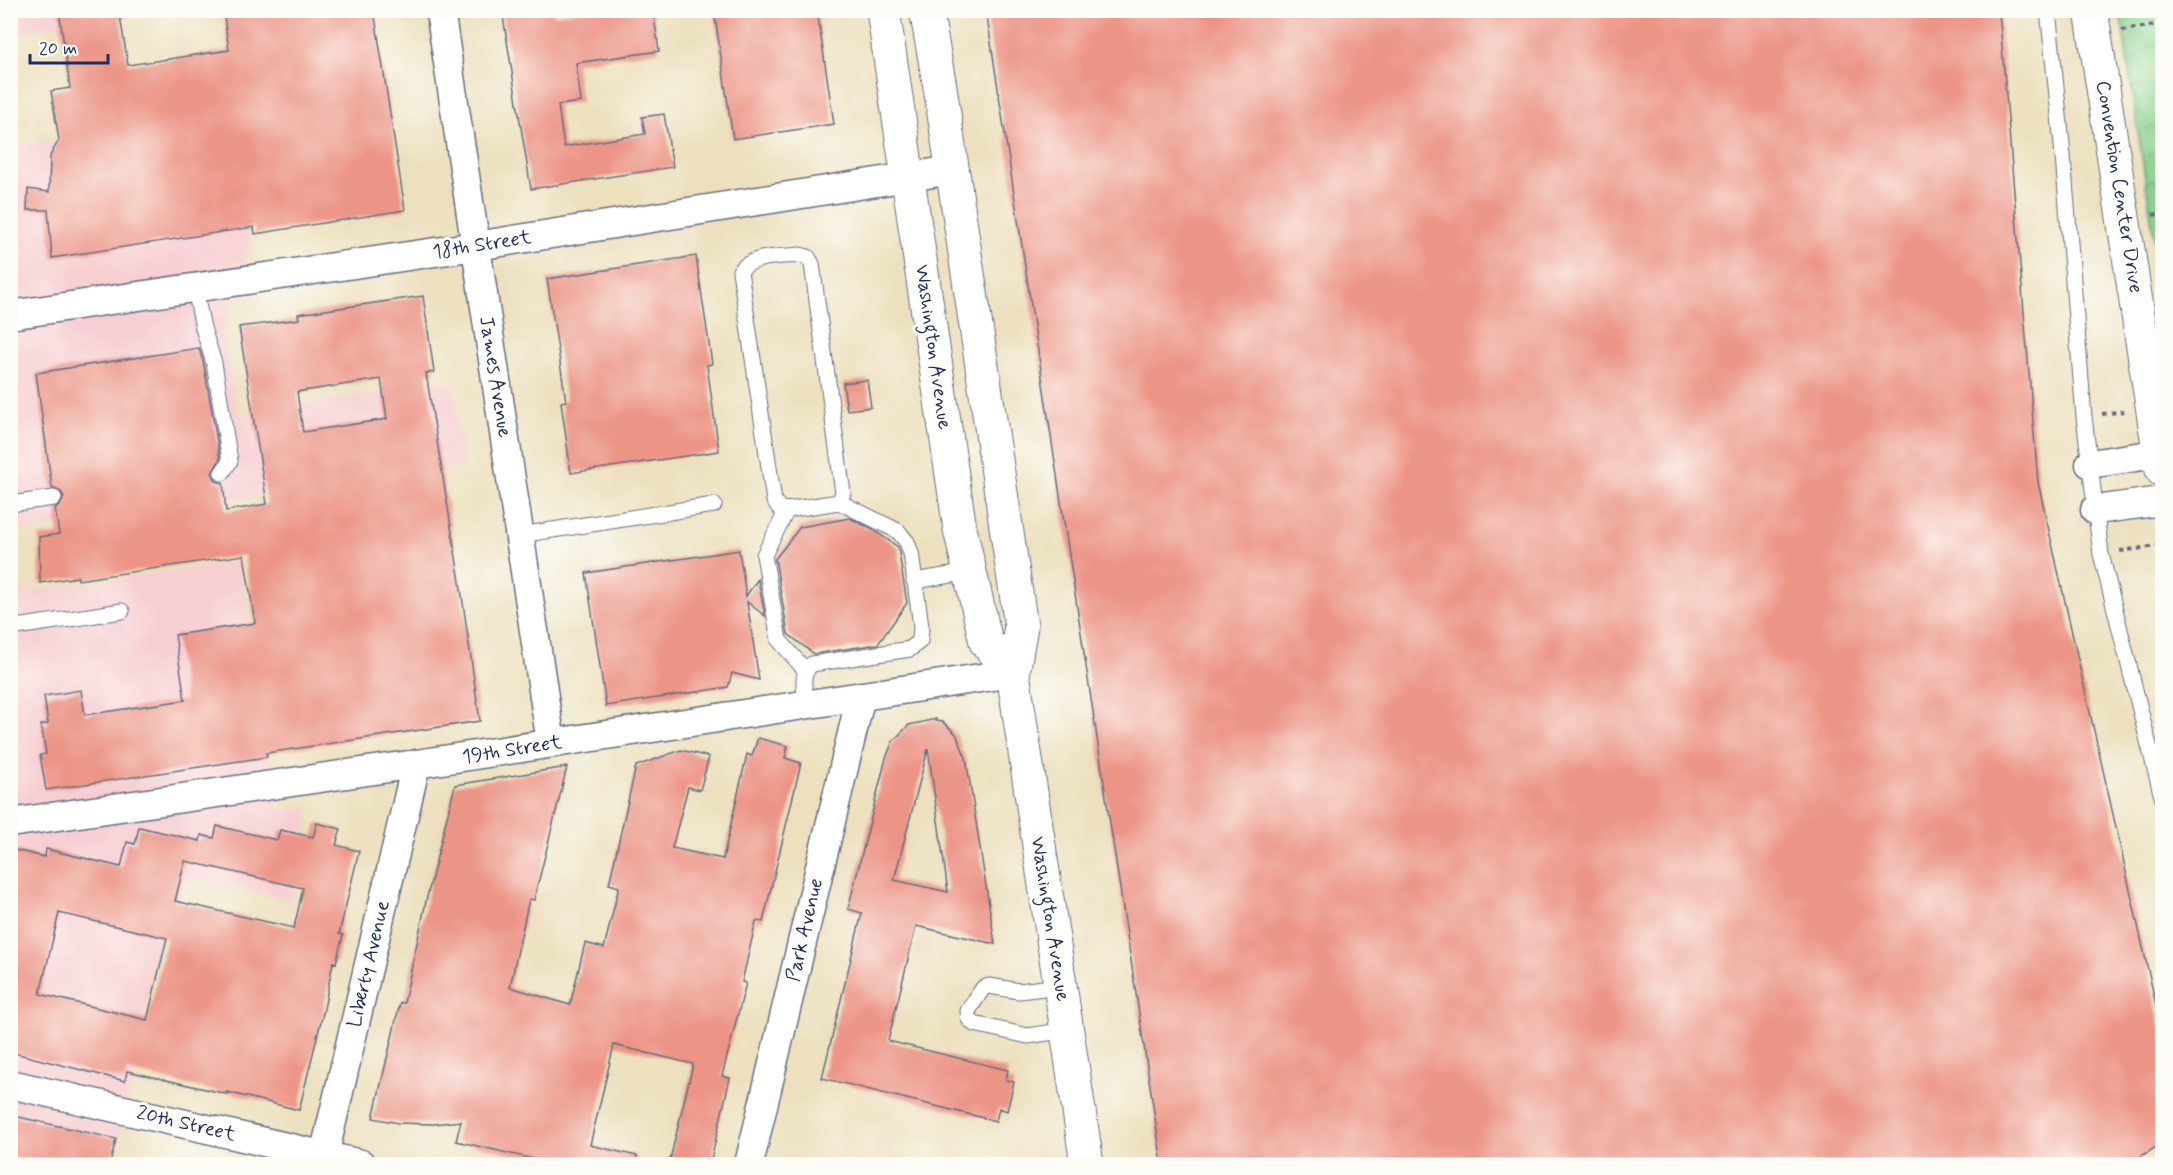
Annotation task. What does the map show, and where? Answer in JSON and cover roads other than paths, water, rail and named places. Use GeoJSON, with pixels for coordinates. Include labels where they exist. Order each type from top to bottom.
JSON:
{"type":"FeatureCollection","features":[{"type":"Feature","properties":{"kind":"main road","name":"Washington Avenue"},"geometry":{"type":"LineString","coordinates":[[883,10],[960,529],[986,642],[1013,673]]}},
{"type":"Feature","properties":{"kind":"main road","name":"Washington Avenue"},"geometry":{"type":"LineString","coordinates":[[926,10],[1021,626],[1013,673],[1087,1164]]}},
{"type":"Feature","properties":{"kind":"main road","name":"Convention Center Drive"},"geometry":{"type":"LineString","coordinates":[[2091,10],[2162,459]]}},
{"type":"Feature","properties":{"kind":"street","name":"James Avenue"},"geometry":{"type":"LineString","coordinates":[[440,10],[551,743]]}},
{"type":"Feature","properties":{"kind":"street","name":"18th Street"},"geometry":{"type":"LineString","coordinates":[[10,315],[476,246],[952,170]]}},
{"type":"Feature","properties":{"kind":"street"},"geometry":{"type":"LineString","coordinates":[[2090,464],[2162,459]]}},
{"type":"Feature","properties":{"kind":"street"},"geometry":{"type":"LineString","coordinates":[[2095,510],[2163,501]]}},
{"type":"Feature","properties":{"kind":"street","name":"19th Street"},"geometry":{"type":"LineString","coordinates":[[10,823],[1013,673]]}},
{"type":"Feature","properties":{"kind":"street","name":"Park Avenue"},"geometry":{"type":"LineString","coordinates":[[749,1164],[861,696]]}},
{"type":"Feature","properties":{"kind":"street","name":"Liberty Avenue"},"geometry":{"type":"LineString","coordinates":[[322,1160],[416,764]]}},
{"type":"Feature","properties":{"kind":"street","name":"20th Street"},"geometry":{"type":"LineString","coordinates":[[10,1084],[322,1160],[361,1164]]}},
{"type":"Feature","properties":{"kind":"lane"},"geometry":{"type":"LineString","coordinates":[[2048,10],[2095,510],[2102,554],[2163,797]]}},
{"type":"Feature","properties":{"kind":"lane"},"geometry":{"type":"LineString","coordinates":[[807,705],[803,679],[805,670],[812,664],[910,649],[920,641],[921,626],[909,547],[898,531],[839,502],[786,510],[780,509],[774,501],[740,271],[745,264],[800,255],[808,257],[812,264],[843,493],[839,502]]}},
{"type":"Feature","properties":{"kind":"lane"},"geometry":{"type":"LineString","coordinates":[[195,289],[203,328],[214,363],[230,461],[222,473]]}},
{"type":"Feature","properties":{"kind":"lane"},"geometry":{"type":"LineString","coordinates":[[10,504],[54,498]]}},
{"type":"Feature","properties":{"kind":"lane"},"geometry":{"type":"LineString","coordinates":[[520,534],[714,505]]}},
{"type":"Feature","properties":{"kind":"lane"},"geometry":{"type":"LineString","coordinates":[[786,510],[764,555],[779,640],[805,670]]}},
{"type":"Feature","properties":{"kind":"lane"},"geometry":{"type":"LineString","coordinates":[[914,581],[970,572]]}},
{"type":"Feature","properties":{"kind":"lane"},"geometry":{"type":"LineString","coordinates":[[10,628],[122,612]]}},
{"type":"Feature","properties":{"kind":"lane"},"geometry":{"type":"LineString","coordinates":[[1060,986],[1019,991],[988,986],[982,988],[968,1011],[969,1019],[974,1024],[1026,1035],[1067,1030]]}}]}
